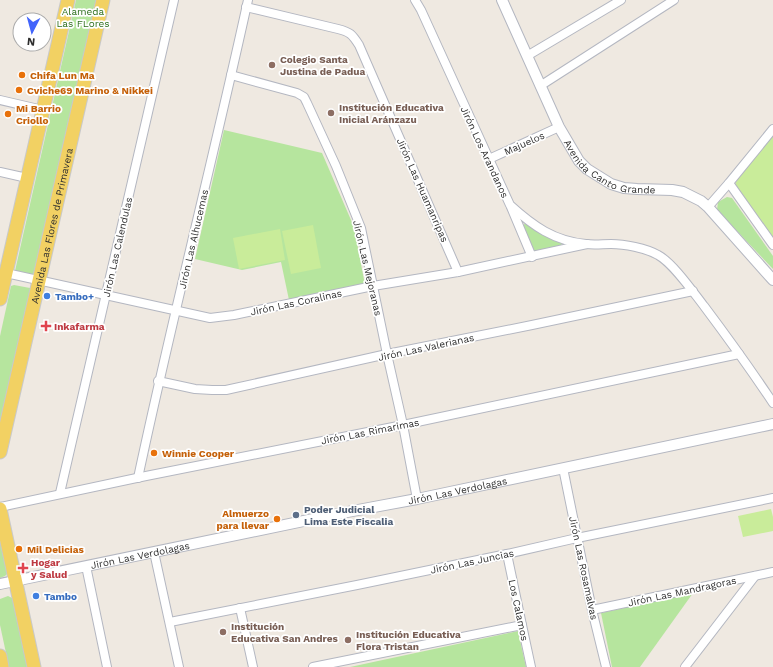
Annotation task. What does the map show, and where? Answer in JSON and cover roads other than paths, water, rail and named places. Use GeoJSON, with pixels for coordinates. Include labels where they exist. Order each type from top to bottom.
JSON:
{"type":"FeatureCollection","features":[{"type":"Feature","properties":{"kind":"main road"},"geometry":{"type":"LineString","coordinates":[[0,299],[68,0]]}},
{"type":"Feature","properties":{"kind":"main road","name":"Avenida Las Flores de Primavera"},"geometry":{"type":"LineString","coordinates":[[0,452],[103,0]]}},
{"type":"Feature","properties":{"kind":"main road"},"geometry":{"type":"LineString","coordinates":[[0,508],[34,667]]}},
{"type":"Feature","properties":{"kind":"main road"},"geometry":{"type":"LineString","coordinates":[[0,656],[2,667]]}},
{"type":"Feature","properties":{"kind":"street","name":"Jirón Las Calendulas"},"geometry":{"type":"LineString","coordinates":[[60,493],[174,0]]}},
{"type":"Feature","properties":{"kind":"street","name":"Jirón Los Arandanos"},"geometry":{"type":"LineString","coordinates":[[415,0],[421,10],[510,205],[523,217],[548,234],[560,239],[587,244],[632,246],[658,255],[670,264],[693,291],[773,403]]}},
{"type":"Feature","properties":{"kind":"street","name":"Avenida Canto Grande"},"geometry":{"type":"LineString","coordinates":[[502,0],[559,128],[579,161],[587,169],[611,184],[624,188],[684,192],[701,201],[773,280]]}},
{"type":"Feature","properties":{"kind":"street"},"geometry":{"type":"LineString","coordinates":[[527,56],[621,0]]}},
{"type":"Feature","properties":{"kind":"street"},"geometry":{"type":"LineString","coordinates":[[540,86],[674,0]]}},
{"type":"Feature","properties":{"kind":"street","name":"Jirón Las Alhucemas"},"geometry":{"type":"LineString","coordinates":[[138,478],[158,381],[176,311],[247,4]]}},
{"type":"Feature","properties":{"kind":"street","name":"Jirón Las Huamanripas"},"geometry":{"type":"LineString","coordinates":[[247,4],[343,30],[353,36],[359,44],[458,272]]}},
{"type":"Feature","properties":{"kind":"street","name":"Jirón Las Mejoranas"},"geometry":{"type":"LineString","coordinates":[[231,75],[297,93],[304,97],[336,166],[361,228],[403,425],[417,499]]}},
{"type":"Feature","properties":{"kind":"street"},"geometry":{"type":"LineString","coordinates":[[0,100],[43,110]]}},
{"type":"Feature","properties":{"kind":"street","name":"Majuelos"},"geometry":{"type":"LineString","coordinates":[[489,159],[559,128]]}},
{"type":"Feature","properties":{"kind":"street"},"geometry":{"type":"LineString","coordinates":[[708,207],[773,129]]}},
{"type":"Feature","properties":{"kind":"street"},"geometry":{"type":"LineString","coordinates":[[0,172],[27,178]]}},
{"type":"Feature","properties":{"kind":"street"},"geometry":{"type":"LineString","coordinates":[[729,183],[773,245]]}},
{"type":"Feature","properties":{"kind":"street"},"geometry":{"type":"LineString","coordinates":[[510,205],[532,257]]}},
{"type":"Feature","properties":{"kind":"street","name":"Jirón Las Coralinas"},"geometry":{"type":"LineString","coordinates":[[6,273],[210,318],[234,315],[373,286],[458,272],[587,244]]}},
{"type":"Feature","properties":{"kind":"street","name":"Jirón Las Valerianas"},"geometry":{"type":"LineString","coordinates":[[158,381],[195,389],[226,390],[387,354],[693,291]]}},
{"type":"Feature","properties":{"kind":"street","name":"Jirón Las Rimarimas"},"geometry":{"type":"LineString","coordinates":[[0,508],[60,493],[403,425],[739,354]]}},
{"type":"Feature","properties":{"kind":"street","name":"Jirón Las Verdolagas"},"geometry":{"type":"LineString","coordinates":[[0,584],[342,513],[417,499],[773,424]]}},
{"type":"Feature","properties":{"kind":"street","name":"Jirón Las Rosamalvas"},"geometry":{"type":"LineString","coordinates":[[563,468],[592,610],[606,667]]}},
{"type":"Feature","properties":{"kind":"street","name":"Jirón Las Juncias"},"geometry":{"type":"LineString","coordinates":[[170,622],[357,585],[773,498]]}},
{"type":"Feature","properties":{"kind":"street"},"geometry":{"type":"LineString","coordinates":[[154,552],[179,667]]}},
{"type":"Feature","properties":{"kind":"street","name":"Los Calamos"},"geometry":{"type":"LineString","coordinates":[[507,554],[531,667]]}},
{"type":"Feature","properties":{"kind":"street"},"geometry":{"type":"LineString","coordinates":[[86,566],[107,667]]}},
{"type":"Feature","properties":{"kind":"street","name":"Jirón Las Mandragoras"},"geometry":{"type":"LineString","coordinates":[[592,610],[773,572]]}},
{"type":"Feature","properties":{"kind":"street"},"geometry":{"type":"LineString","coordinates":[[685,667],[755,576]]}},
{"type":"Feature","properties":{"kind":"street"},"geometry":{"type":"LineString","coordinates":[[240,608],[253,667]]}},
{"type":"Feature","properties":{"kind":"street"},"geometry":{"type":"LineString","coordinates":[[313,667],[522,625]]}},
{"type":"Feature","properties":{"kind":"place","name":"Colegio Santa Justina de Padua"},"geometry":{"type":"Point","coordinates":[272,65]}},
{"type":"Feature","properties":{"kind":"place","name":"Chifa Lun Ma"},"geometry":{"type":"Point","coordinates":[22,75]}},
{"type":"Feature","properties":{"kind":"place","name":"Cviche69 Marino & Nikkei"},"geometry":{"type":"Point","coordinates":[19,90]}},
{"type":"Feature","properties":{"kind":"place","name":"Institución Educativa Inicial Aránzazu"},"geometry":{"type":"Point","coordinates":[331,113]}},
{"type":"Feature","properties":{"kind":"place","name":"Mi Barrio Criollo"},"geometry":{"type":"Point","coordinates":[8,114]}},
{"type":"Feature","properties":{"kind":"place","name":"Tambo+"},"geometry":{"type":"Point","coordinates":[47,296]}},
{"type":"Feature","properties":{"kind":"place","name":"Inkafarma"},"geometry":{"type":"Point","coordinates":[46,326]}},
{"type":"Feature","properties":{"kind":"place","name":"Winnie Cooper"},"geometry":{"type":"Point","coordinates":[154,453]}},
{"type":"Feature","properties":{"kind":"place","name":"Poder Judicial Lima Este Fiscalia"},"geometry":{"type":"Point","coordinates":[296,515]}},
{"type":"Feature","properties":{"kind":"place","name":"Almuerzo para llevar"},"geometry":{"type":"Point","coordinates":[277,519]}},
{"type":"Feature","properties":{"kind":"place","name":"Mil Delicias"},"geometry":{"type":"Point","coordinates":[19,549]}},
{"type":"Feature","properties":{"kind":"place","name":"Hogar y Salud"},"geometry":{"type":"Point","coordinates":[23,568]}},
{"type":"Feature","properties":{"kind":"place","name":"Tambo"},"geometry":{"type":"Point","coordinates":[36,596]}},
{"type":"Feature","properties":{"kind":"place","name":"Institución Educativa San Andres"},"geometry":{"type":"Point","coordinates":[223,632]}},
{"type":"Feature","properties":{"kind":"place","name":"Institución Educativa Flora Tristan"},"geometry":{"type":"Point","coordinates":[348,640]}},
{"type":"Feature","properties":{"kind":"park label","name":"Alameda Las FLores"},"geometry":{"type":"Point","coordinates":[83,16]}}]}
